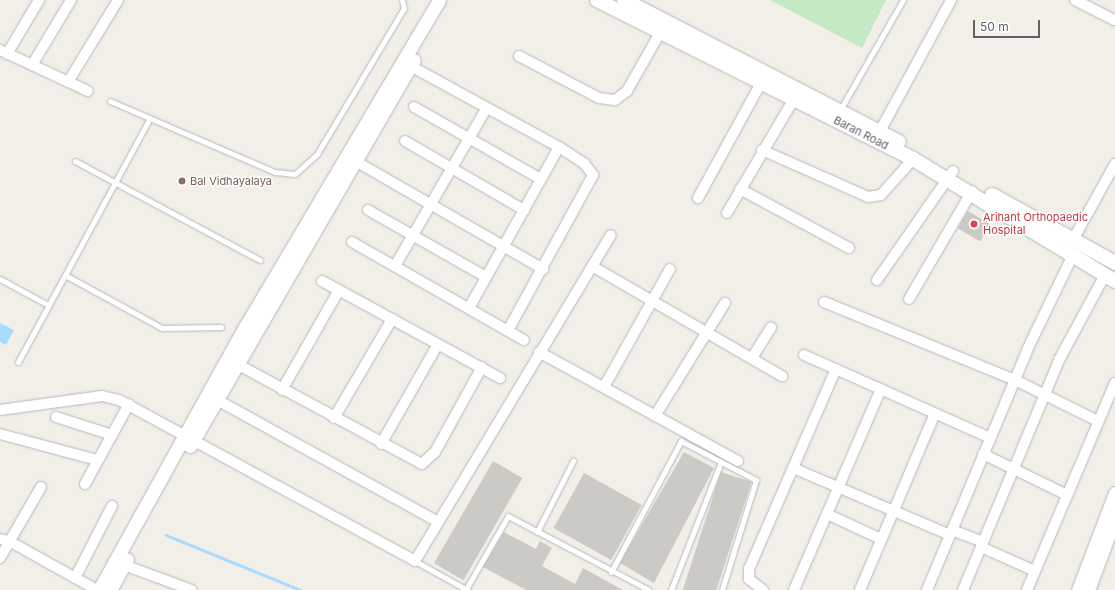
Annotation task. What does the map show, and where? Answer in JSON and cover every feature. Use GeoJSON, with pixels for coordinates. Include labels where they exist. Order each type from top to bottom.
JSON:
{"type":"FeatureCollection","features":[{"type":"Feature","properties":{"kind":"main road","name":"Baran Road"},"geometry":{"type":"LineString","coordinates":[[597,0],[913,159],[950,175],[1074,238],[1115,263]]}},
{"type":"Feature","properties":{"kind":"main road","name":"Baran Road"},"geometry":{"type":"LineString","coordinates":[[624,0],[880,131],[950,175],[972,192],[1110,278]]}},
{"type":"Feature","properties":{"kind":"street"},"geometry":{"type":"LineString","coordinates":[[39,0],[4,52],[88,92]]}},
{"type":"Feature","properties":{"kind":"street"},"geometry":{"type":"LineString","coordinates":[[32,65],[72,0]]}},
{"type":"Feature","properties":{"kind":"street"},"geometry":{"type":"LineString","coordinates":[[68,82],[118,0]]}},
{"type":"Feature","properties":{"kind":"street"},"geometry":{"type":"LineString","coordinates":[[110,590],[212,397],[407,64],[440,0]]}},
{"type":"Feature","properties":{"kind":"street"},"geometry":{"type":"LineString","coordinates":[[407,64],[450,0]]}},
{"type":"Feature","properties":{"kind":"street"},"geometry":{"type":"LineString","coordinates":[[880,131],[951,0]]}},
{"type":"Feature","properties":{"kind":"street"},"geometry":{"type":"LineString","coordinates":[[1075,0],[1114,20]]}},
{"type":"Feature","properties":{"kind":"street"},"geometry":{"type":"LineString","coordinates":[[519,56],[599,98],[615,100],[627,91],[661,31]]}},
{"type":"Feature","properties":{"kind":"street"},"geometry":{"type":"LineString","coordinates":[[407,64],[486,109],[559,147],[584,163],[593,175],[508,330]]}},
{"type":"Feature","properties":{"kind":"street"},"geometry":{"type":"LineString","coordinates":[[698,198],[761,83]]}},
{"type":"Feature","properties":{"kind":"street"},"geometry":{"type":"LineString","coordinates":[[727,213],[762,150],[794,99]]}},
{"type":"Feature","properties":{"kind":"street"},"geometry":{"type":"LineString","coordinates":[[414,107],[541,179]]}},
{"type":"Feature","properties":{"kind":"street"},"geometry":{"type":"LineString","coordinates":[[395,266],[486,109]]}},
{"type":"Feature","properties":{"kind":"street"},"geometry":{"type":"LineString","coordinates":[[405,141],[524,210]]}},
{"type":"Feature","properties":{"kind":"street"},"geometry":{"type":"LineString","coordinates":[[469,308],[559,147]]}},
{"type":"Feature","properties":{"kind":"street"},"geometry":{"type":"LineString","coordinates":[[762,150],[868,197],[881,195],[913,159]]}},
{"type":"Feature","properties":{"kind":"street"},"geometry":{"type":"LineString","coordinates":[[351,159],[542,269]]}},
{"type":"Feature","properties":{"kind":"street"},"geometry":{"type":"LineString","coordinates":[[212,397],[237,364],[351,159]]}},
{"type":"Feature","properties":{"kind":"street"},"geometry":{"type":"LineString","coordinates":[[1074,238],[1115,164]]}},
{"type":"Feature","properties":{"kind":"street"},"geometry":{"type":"LineString","coordinates":[[877,280],[950,175]]}},
{"type":"Feature","properties":{"kind":"street"},"geometry":{"type":"LineString","coordinates":[[740,189],[849,248]]}},
{"type":"Feature","properties":{"kind":"street"},"geometry":{"type":"LineString","coordinates":[[909,299],[972,192]]}},
{"type":"Feature","properties":{"kind":"street"},"geometry":{"type":"LineString","coordinates":[[368,210],[486,277]]}},
{"type":"Feature","properties":{"kind":"street"},"geometry":{"type":"LineString","coordinates":[[0,410],[102,396],[129,404],[191,436],[415,561],[539,352],[611,235]]}},
{"type":"Feature","properties":{"kind":"street"},"geometry":{"type":"LineString","coordinates":[[352,242],[524,340]]}},
{"type":"Feature","properties":{"kind":"street"},"geometry":{"type":"LineString","coordinates":[[927,590],[1014,380],[1073,255]]}},
{"type":"Feature","properties":{"kind":"street"},"geometry":{"type":"LineString","coordinates":[[592,266],[782,376]]}},
{"type":"Feature","properties":{"kind":"street"},"geometry":{"type":"LineString","coordinates":[[604,387],[670,269]]}},
{"type":"Feature","properties":{"kind":"street"},"geometry":{"type":"LineString","coordinates":[[963,590],[1045,394],[1110,278]]}},
{"type":"Feature","properties":{"kind":"street"},"geometry":{"type":"LineString","coordinates":[[322,281],[500,378]]}},
{"type":"Feature","properties":{"kind":"street"},"geometry":{"type":"LineString","coordinates":[[282,390],[339,290]]}},
{"type":"Feature","properties":{"kind":"street"},"geometry":{"type":"LineString","coordinates":[[824,302],[1014,380],[1098,421]]}},
{"type":"Feature","properties":{"kind":"street"},"geometry":{"type":"LineString","coordinates":[[655,416],[725,303]]}},
{"type":"Feature","properties":{"kind":"street"},"geometry":{"type":"LineString","coordinates":[[334,418],[392,318]]}},
{"type":"Feature","properties":{"kind":"street"},"geometry":{"type":"LineString","coordinates":[[752,358],[771,328]]}},
{"type":"Feature","properties":{"kind":"street"},"geometry":{"type":"LineString","coordinates":[[380,444],[438,344]]}},
{"type":"Feature","properties":{"kind":"street"},"geometry":{"type":"LineString","coordinates":[[539,352],[738,461]]}},
{"type":"Feature","properties":{"kind":"street"},"geometry":{"type":"LineString","coordinates":[[804,355],[990,438]]}},
{"type":"Feature","properties":{"kind":"street"},"geometry":{"type":"LineString","coordinates":[[237,364],[416,463],[429,460],[482,368]]}},
{"type":"Feature","properties":{"kind":"street"},"geometry":{"type":"LineString","coordinates":[[763,590],[748,579],[749,569],[836,369]]}},
{"type":"Feature","properties":{"kind":"street"},"geometry":{"type":"LineString","coordinates":[[1027,590],[1115,383]]}},
{"type":"Feature","properties":{"kind":"street"},"geometry":{"type":"LineString","coordinates":[[794,590],[881,389]]}},
{"type":"Feature","properties":{"kind":"street"},"geometry":{"type":"LineString","coordinates":[[212,397],[438,522]]}},
{"type":"Feature","properties":{"kind":"street"},"geometry":{"type":"LineString","coordinates":[[86,484],[97,460],[129,404]]}},
{"type":"Feature","properties":{"kind":"street"},"geometry":{"type":"LineString","coordinates":[[860,590],[935,413]]}},
{"type":"Feature","properties":{"kind":"street"},"geometry":{"type":"LineString","coordinates":[[56,417],[112,435]]}},
{"type":"Feature","properties":{"kind":"street"},"geometry":{"type":"LineString","coordinates":[[0,434],[97,460]]}},
{"type":"Feature","properties":{"kind":"street"},"geometry":{"type":"LineString","coordinates":[[5,540],[98,590],[191,436]]}},
{"type":"Feature","properties":{"kind":"street"},"geometry":{"type":"LineString","coordinates":[[983,454],[1067,495]]}},
{"type":"Feature","properties":{"kind":"street"},"geometry":{"type":"LineString","coordinates":[[793,468],[893,511],[982,545],[1035,571]]}},
{"type":"Feature","properties":{"kind":"street"},"geometry":{"type":"LineString","coordinates":[[0,558],[5,540],[41,487]]}},
{"type":"Feature","properties":{"kind":"street"},"geometry":{"type":"LineString","coordinates":[[1078,590],[1115,493]]}},
{"type":"Feature","properties":{"kind":"street"},"geometry":{"type":"LineString","coordinates":[[75,578],[112,506]]}},
{"type":"Feature","properties":{"kind":"street"},"geometry":{"type":"LineString","coordinates":[[827,514],[882,539]]}},
{"type":"Feature","properties":{"kind":"street"},"geometry":{"type":"LineString","coordinates":[[1088,590],[1115,518]]}},
{"type":"Feature","properties":{"kind":"street"},"geometry":{"type":"LineString","coordinates":[[124,565],[192,590]]}},
{"type":"Feature","properties":{"kind":"lane"},"geometry":{"type":"LineString","coordinates":[[110,100],[149,120],[275,172],[295,174],[317,154],[404,8],[402,0]]}},
{"type":"Feature","properties":{"kind":"lane"},"geometry":{"type":"LineString","coordinates":[[840,111],[903,0]]}},
{"type":"Feature","properties":{"kind":"lane"},"geometry":{"type":"LineString","coordinates":[[18,362],[149,120]]}},
{"type":"Feature","properties":{"kind":"lane"},"geometry":{"type":"LineString","coordinates":[[75,160],[260,260]]}},
{"type":"Feature","properties":{"kind":"lane"},"geometry":{"type":"LineString","coordinates":[[65,275],[162,328],[220,327]]}},
{"type":"Feature","properties":{"kind":"lane"},"geometry":{"type":"LineString","coordinates":[[0,279],[48,305]]}},
{"type":"Feature","properties":{"kind":"lane"},"geometry":{"type":"LineString","coordinates":[[611,572],[681,441],[756,480],[722,590]]}},
{"type":"Feature","properties":{"kind":"lane"},"geometry":{"type":"LineString","coordinates":[[537,532],[573,461]]}},
{"type":"Feature","properties":{"kind":"lane"},"geometry":{"type":"LineString","coordinates":[[671,590],[721,462]]}},
{"type":"Feature","properties":{"kind":"lane"},"geometry":{"type":"LineString","coordinates":[[415,561],[467,590],[508,516],[611,572],[648,590]]}},
{"type":"Feature","properties":{"kind":"green space"},"geometry":{"type":"Polygon","coordinates":[[[770,0],[886,0],[862,48],[770,0]]]}},
{"type":"Feature","properties":{"kind":"water"},"geometry":{"type":"Polygon","coordinates":[[[0,323],[14,330],[6,345],[0,342],[0,323]]]}},
{"type":"Feature","properties":{"kind":"building"},"geometry":{"type":"Polygon","coordinates":[[[968,211],[990,224],[980,242],[958,228],[968,211]]]}},
{"type":"Feature","properties":{"kind":"building"},"geometry":{"type":"Polygon","coordinates":[[[684,452],[714,468],[654,583],[620,563],[684,452]]]}},
{"type":"Feature","properties":{"kind":"building"},"geometry":{"type":"Polygon","coordinates":[[[493,461],[522,478],[463,580],[434,563],[493,461]]]}},
{"type":"Feature","properties":{"kind":"building"},"geometry":{"type":"Polygon","coordinates":[[[721,472],[751,482],[716,590],[683,590],[721,472]]]}},
{"type":"Feature","properties":{"kind":"building"},"geometry":{"type":"Polygon","coordinates":[[[584,473],[642,505],[611,560],[553,528],[584,473]]]}},
{"type":"Feature","properties":{"kind":"building"},"geometry":{"type":"Polygon","coordinates":[[[504,532],[536,549],[540,541],[552,548],[542,566],[575,584],[583,568],[623,590],[526,590],[483,567],[504,532]]]}},
{"type":"Feature","properties":{"kind":"waterway"},"geometry":{"type":"LineString","coordinates":[[166,535],[301,590]]}},
{"type":"Feature","properties":{"kind":"place","name":"Bal Vidhayalaya"},"geometry":{"type":"Point","coordinates":[182,181]}},
{"type":"Feature","properties":{"kind":"place","name":"Arihant Orthopaedic Hospital"},"geometry":{"type":"Point","coordinates":[974,224]}}]}
